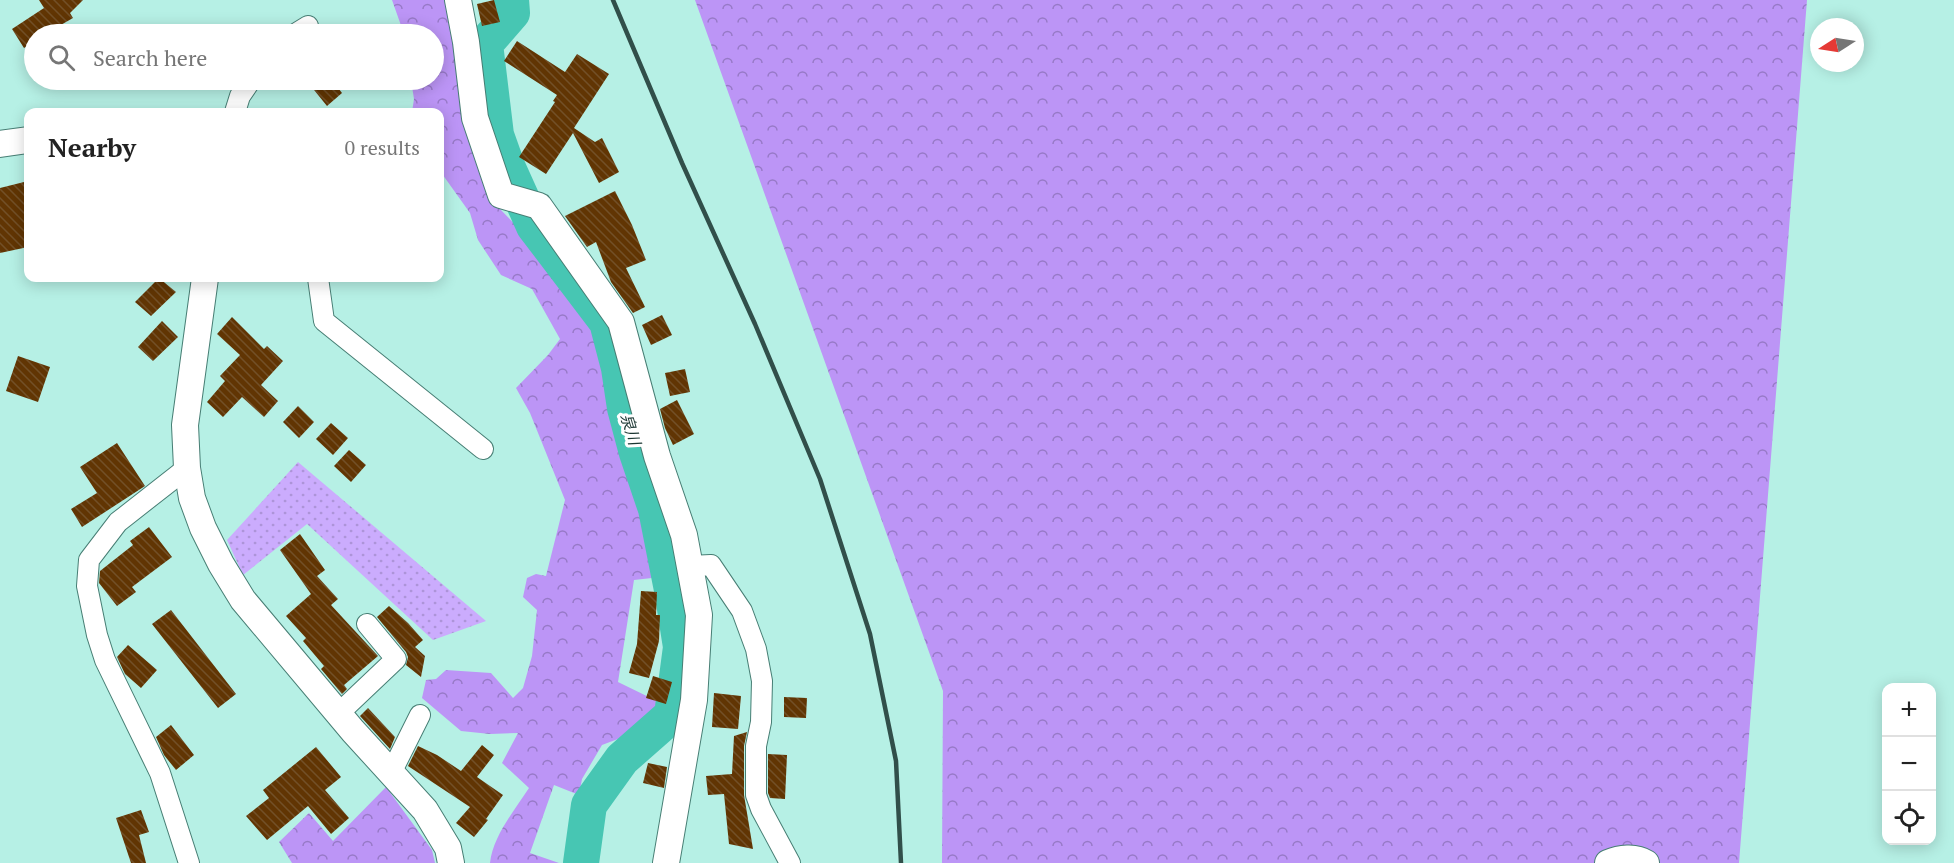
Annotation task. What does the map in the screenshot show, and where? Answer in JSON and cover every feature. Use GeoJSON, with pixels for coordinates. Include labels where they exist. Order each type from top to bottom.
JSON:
{"type":"FeatureCollection","features":[{"type":"Feature","properties":{"kind":"street"},"geometry":{"type":"LineString","coordinates":[[458,0],[466,42],[475,118],[501,195],[539,206],[621,322],[657,456],[684,535],[699,615],[694,700],[666,863]]}},
{"type":"Feature","properties":{"kind":"street"},"geometry":{"type":"LineString","coordinates":[[236,108],[244,90]]}},
{"type":"Feature","properties":{"kind":"street"},"geometry":{"type":"LineString","coordinates":[[0,144],[24,141]]}},
{"type":"Feature","properties":{"kind":"street"},"geometry":{"type":"LineString","coordinates":[[204,282],[185,424],[187,468],[192,498],[203,528],[243,600],[338,714],[425,810],[448,849],[451,863]]}},
{"type":"Feature","properties":{"kind":"street"},"geometry":{"type":"LineString","coordinates":[[319,282],[324,321],[483,449]]}},
{"type":"Feature","properties":{"kind":"street"},"geometry":{"type":"LineString","coordinates":[[187,468],[118,522],[89,560],[87,586],[97,635],[105,660],[160,773],[189,863]]}},
{"type":"Feature","properties":{"kind":"street"},"geometry":{"type":"LineString","coordinates":[[690,566],[711,565],[742,611],[756,649],[762,681],[761,722],[756,746],[756,795],[761,810],[790,863]]}},
{"type":"Feature","properties":{"kind":"street"},"geometry":{"type":"LineString","coordinates":[[338,714],[396,659],[367,624]]}},
{"type":"Feature","properties":{"kind":"street"},"geometry":{"type":"LineString","coordinates":[[391,773],[420,715]]}},
{"type":"Feature","properties":{"kind":"street"},"geometry":{"type":"LineString","coordinates":[[1608,863],[1620,858],[1641,860],[1646,863]]}},
{"type":"Feature","properties":{"kind":"shaded area"},"geometry":{"type":"Polygon","coordinates":[[[298,462],[486,621],[433,640],[307,524],[243,575],[227,540],[298,462]]]}},
{"type":"Feature","properties":{"kind":"green space"},"geometry":{"type":"Polygon","coordinates":[[[392,0],[449,0],[490,187],[500,209],[555,265],[600,324],[629,449],[657,554],[661,577],[634,580],[618,682],[659,702],[639,731],[602,745],[582,779],[579,795],[554,785],[530,853],[559,863],[490,863],[500,833],[529,788],[502,763],[518,733],[490,734],[461,731],[422,698],[426,680],[436,679],[446,670],[491,673],[513,698],[523,688],[532,656],[537,610],[523,597],[527,578],[536,574],[546,576],[565,500],[530,413],[516,388],[560,339],[532,289],[501,275],[478,240],[470,213],[444,177],[444,108],[413,108],[413,90],[444,90],[444,24],[400,24],[392,0]]]}},
{"type":"Feature","properties":{"kind":"green space"},"geometry":{"type":"Polygon","coordinates":[[[695,0],[1807,0],[1739,863],[942,863],[943,691],[695,0]]]}},
{"type":"Feature","properties":{"kind":"green space"},"geometry":{"type":"Polygon","coordinates":[[[386,787],[432,850],[435,863],[292,863],[279,842],[309,813],[333,841],[386,787]]]}},
{"type":"Feature","properties":{"kind":"building"},"geometry":{"type":"Polygon","coordinates":[[[39,0],[83,0],[70,13],[73,18],[62,24],[24,24],[24,48],[12,29],[44,8],[39,0]]]}},
{"type":"Feature","properties":{"kind":"building"},"geometry":{"type":"Polygon","coordinates":[[[494,0],[500,22],[482,26],[477,4],[494,0]]]}},
{"type":"Feature","properties":{"kind":"building"},"geometry":{"type":"Polygon","coordinates":[[[517,41],[565,72],[577,54],[609,74],[574,128],[595,142],[602,138],[619,172],[599,183],[573,133],[546,174],[519,157],[555,102],[553,101],[557,95],[504,61],[517,41]]]}},
{"type":"Feature","properties":{"kind":"building"},"geometry":{"type":"Polygon","coordinates":[[[314,90],[340,90],[342,93],[327,106],[314,90]]]}},
{"type":"Feature","properties":{"kind":"building"},"geometry":{"type":"Polygon","coordinates":[[[24,182],[24,248],[0,253],[0,188],[24,182]]]}},
{"type":"Feature","properties":{"kind":"building"},"geometry":{"type":"Polygon","coordinates":[[[615,191],[646,260],[626,268],[645,307],[633,313],[611,282],[596,242],[587,247],[565,216],[615,191]]]}},
{"type":"Feature","properties":{"kind":"building"},"geometry":{"type":"Polygon","coordinates":[[[155,282],[164,282],[176,292],[151,316],[135,302],[155,282]]]}},
{"type":"Feature","properties":{"kind":"building"},"geometry":{"type":"Polygon","coordinates":[[[662,315],[672,335],[651,345],[642,325],[662,315]]]}},
{"type":"Feature","properties":{"kind":"building"},"geometry":{"type":"Polygon","coordinates":[[[232,317],[264,349],[267,346],[283,361],[261,385],[278,401],[264,417],[242,397],[223,417],[207,402],[225,381],[220,376],[240,355],[217,334],[232,317]]]}},
{"type":"Feature","properties":{"kind":"building"},"geometry":{"type":"Polygon","coordinates":[[[162,321],[178,337],[153,361],[138,347],[162,321]]]}},
{"type":"Feature","properties":{"kind":"building"},"geometry":{"type":"Polygon","coordinates":[[[18,356],[50,367],[38,402],[6,391],[18,356]]]}},
{"type":"Feature","properties":{"kind":"building"},"geometry":{"type":"Polygon","coordinates":[[[685,369],[690,392],[670,396],[665,373],[685,369]]]}},
{"type":"Feature","properties":{"kind":"building"},"geometry":{"type":"Polygon","coordinates":[[[677,400],[694,434],[673,445],[660,409],[677,400]]]}},
{"type":"Feature","properties":{"kind":"building"},"geometry":{"type":"Polygon","coordinates":[[[298,406],[314,422],[299,438],[283,422],[298,406]]]}},
{"type":"Feature","properties":{"kind":"building"},"geometry":{"type":"Polygon","coordinates":[[[331,423],[348,438],[333,455],[316,439],[331,423]]]}},
{"type":"Feature","properties":{"kind":"building"},"geometry":{"type":"Polygon","coordinates":[[[117,443],[145,486],[82,527],[71,509],[97,493],[80,467],[117,443]]]}},
{"type":"Feature","properties":{"kind":"building"},"geometry":{"type":"Polygon","coordinates":[[[349,450],[366,465],[351,482],[334,466],[349,450]]]}},
{"type":"Feature","properties":{"kind":"building"},"geometry":{"type":"Polygon","coordinates":[[[149,527],[172,557],[132,587],[136,592],[117,606],[99,583],[100,571],[133,545],[130,541],[149,527]]]}},
{"type":"Feature","properties":{"kind":"building"},"geometry":{"type":"Polygon","coordinates":[[[300,534],[325,570],[317,576],[338,599],[331,605],[378,656],[344,685],[347,689],[342,694],[321,669],[324,666],[303,641],[306,638],[286,616],[311,594],[280,550],[300,534]]]}},
{"type":"Feature","properties":{"kind":"building"},"geometry":{"type":"Polygon","coordinates":[[[641,591],[657,592],[656,615],[660,615],[659,641],[649,678],[629,673],[637,644],[641,591]]]}},
{"type":"Feature","properties":{"kind":"building"},"geometry":{"type":"Polygon","coordinates":[[[389,606],[423,640],[415,647],[425,656],[421,677],[406,665],[408,657],[406,652],[377,617],[389,606]]]}},
{"type":"Feature","properties":{"kind":"building"},"geometry":{"type":"Polygon","coordinates":[[[171,610],[236,694],[218,708],[152,624],[171,610]]]}},
{"type":"Feature","properties":{"kind":"building"},"geometry":{"type":"Polygon","coordinates":[[[128,645],[157,670],[141,688],[125,674],[117,657],[128,645]]]}},
{"type":"Feature","properties":{"kind":"building"},"geometry":{"type":"Polygon","coordinates":[[[653,676],[672,682],[666,704],[646,698],[653,676]]]}},
{"type":"Feature","properties":{"kind":"building"},"geometry":{"type":"Polygon","coordinates":[[[714,693],[741,696],[738,729],[712,727],[714,693]]]}},
{"type":"Feature","properties":{"kind":"building"},"geometry":{"type":"Polygon","coordinates":[[[784,697],[807,698],[806,718],[784,717],[784,697]]]}},
{"type":"Feature","properties":{"kind":"building"},"geometry":{"type":"Polygon","coordinates":[[[368,708],[395,737],[390,749],[360,716],[368,708]]]}},
{"type":"Feature","properties":{"kind":"building"},"geometry":{"type":"Polygon","coordinates":[[[171,725],[194,755],[176,770],[164,755],[156,737],[171,725]]]}},
{"type":"Feature","properties":{"kind":"building"},"geometry":{"type":"Polygon","coordinates":[[[747,732],[744,746],[744,795],[753,849],[729,844],[724,794],[708,795],[706,776],[732,774],[734,736],[747,732]]]}},
{"type":"Feature","properties":{"kind":"building"},"geometry":{"type":"Polygon","coordinates":[[[482,745],[494,755],[477,777],[503,795],[486,819],[488,820],[474,837],[456,823],[470,807],[408,766],[418,746],[461,771],[482,745]]]}},
{"type":"Feature","properties":{"kind":"building"},"geometry":{"type":"Polygon","coordinates":[[[316,747],[341,777],[325,790],[349,818],[331,834],[308,806],[267,840],[246,816],[269,798],[263,790],[316,747]]]}},
{"type":"Feature","properties":{"kind":"building"},"geometry":{"type":"Polygon","coordinates":[[[768,754],[787,755],[785,799],[770,798],[768,793],[768,754]]]}},
{"type":"Feature","properties":{"kind":"building"},"geometry":{"type":"Polygon","coordinates":[[[648,763],[667,767],[664,788],[643,783],[648,763]]]}},
{"type":"Feature","properties":{"kind":"building"},"geometry":{"type":"Polygon","coordinates":[[[141,810],[149,832],[139,835],[146,863],[131,863],[116,818],[141,810]]]}},
{"type":"Feature","properties":{"kind":"waterway","name":"泉川"},"geometry":{"type":"LineString","coordinates":[[511,0],[512,13],[485,44],[496,135],[534,226],[607,322],[619,368],[625,408],[656,509],[681,647],[672,715],[622,759],[589,805],[581,863]]}},
{"type":"Feature","properties":{"kind":"railway"},"geometry":{"type":"LineString","coordinates":[[613,0],[682,163],[755,324],[820,479],[870,634],[896,761],[901,863]]}}]}
